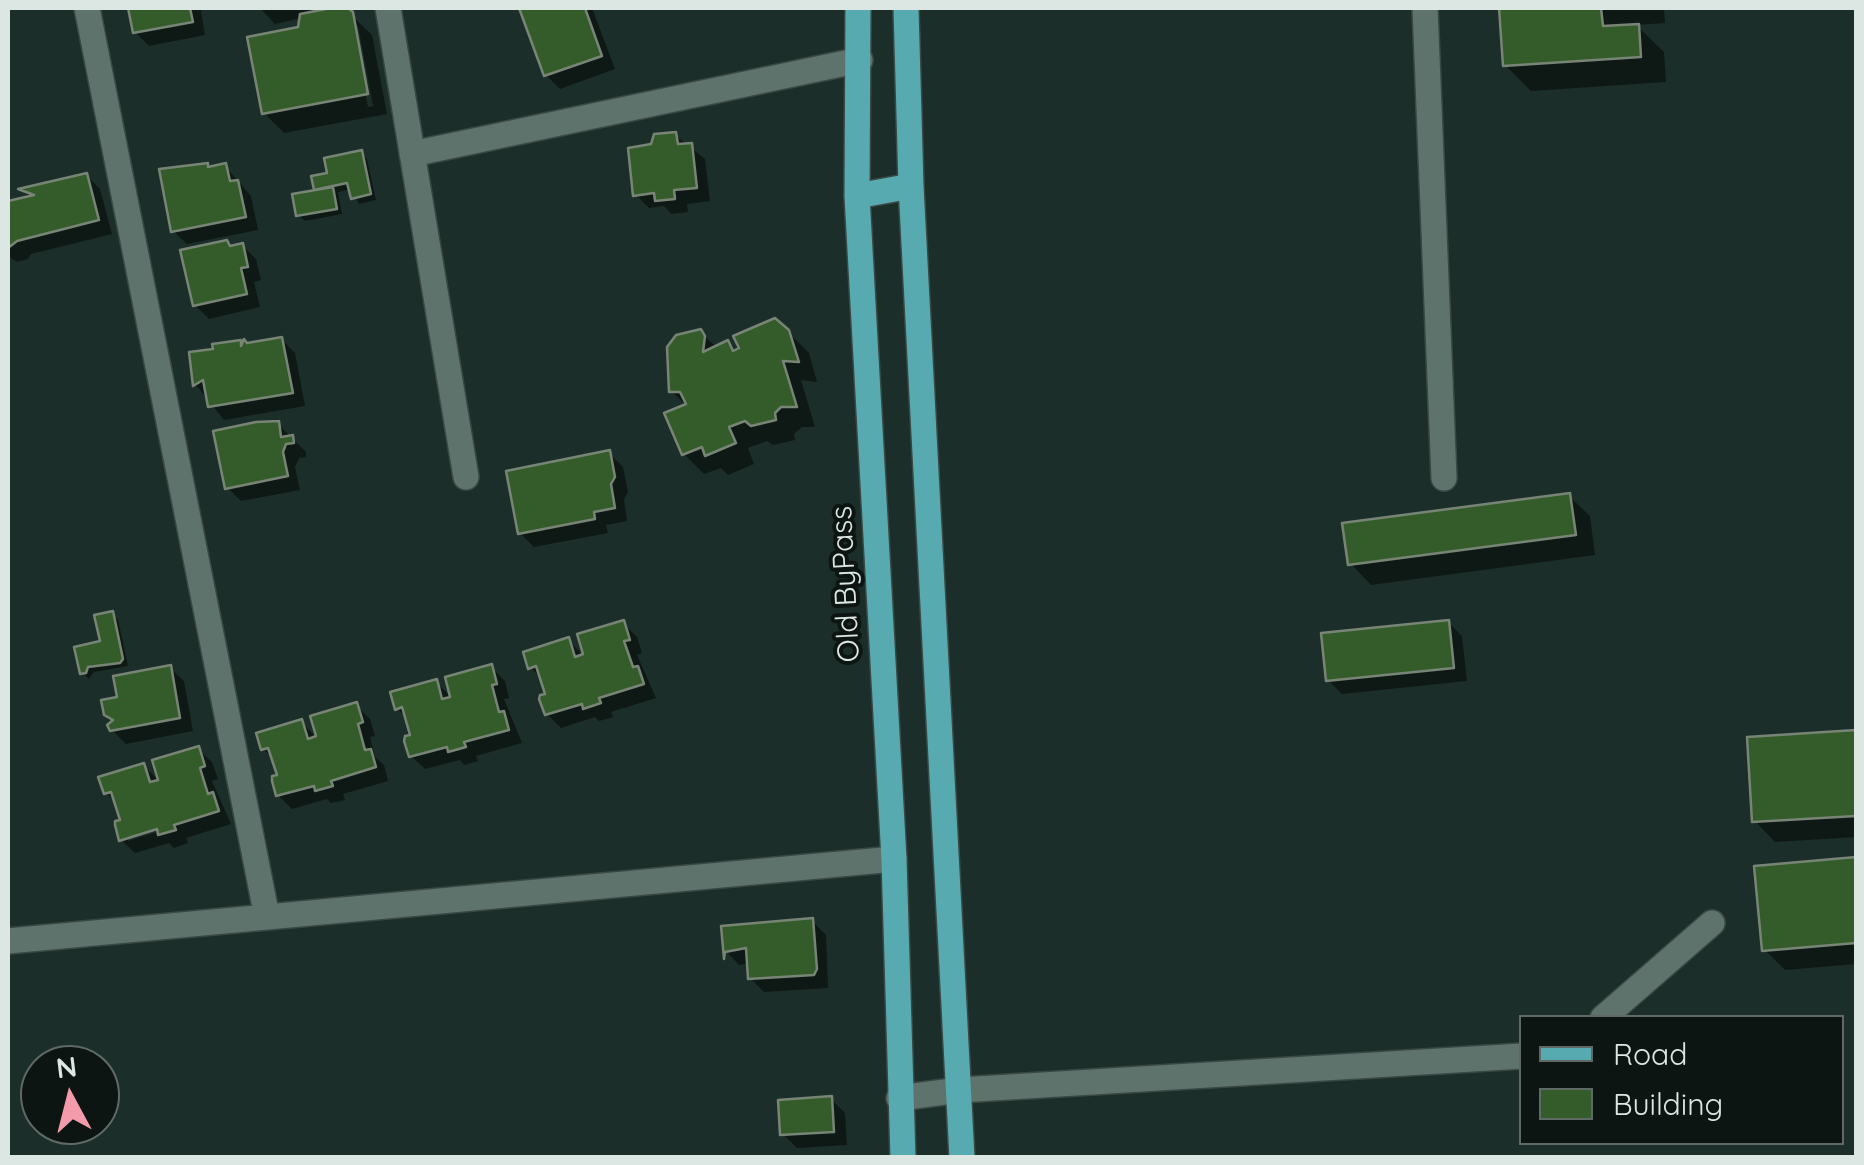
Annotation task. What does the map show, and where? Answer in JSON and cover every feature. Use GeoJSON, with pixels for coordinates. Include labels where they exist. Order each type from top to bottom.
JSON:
{"type":"FeatureCollection","features":[{"type":"Feature","properties":{"kind":"main road","name":"Old ByPass"},"geometry":{"type":"LineString","coordinates":[[858,8],[857,196],[894,860],[903,1158]]}},
{"type":"Feature","properties":{"kind":"main road"},"geometry":{"type":"LineString","coordinates":[[906,8],[962,1158]]}},
{"type":"Feature","properties":{"kind":"main road"},"geometry":{"type":"LineString","coordinates":[[857,196],[912,186]]}},
{"type":"Feature","properties":{"kind":"street"},"geometry":{"type":"LineString","coordinates":[[87,8],[268,917]]}},
{"type":"Feature","properties":{"kind":"street"},"geometry":{"type":"LineString","coordinates":[[388,8],[466,477]]}},
{"type":"Feature","properties":{"kind":"street"},"geometry":{"type":"LineString","coordinates":[[1425,8],[1444,478]]}},
{"type":"Feature","properties":{"kind":"street"},"geometry":{"type":"LineString","coordinates":[[412,154],[860,60]]}},
{"type":"Feature","properties":{"kind":"street"},"geometry":{"type":"LineString","coordinates":[[8,942],[894,860]]}},
{"type":"Feature","properties":{"kind":"street"},"geometry":{"type":"LineString","coordinates":[[1606,1015],[1712,923]]}},
{"type":"Feature","properties":{"kind":"street"},"geometry":{"type":"LineString","coordinates":[[899,1098],[960,1090],[1519,1056]]}},
{"type":"Feature","properties":{"kind":"building"},"geometry":{"type":"Polygon","coordinates":[[[128,8],[190,8],[193,22],[133,33],[128,8]]]}},
{"type":"Feature","properties":{"kind":"building"},"geometry":{"type":"Polygon","coordinates":[[[348,8],[353,12],[368,94],[262,114],[247,37],[298,27],[300,14],[348,8]]]}},
{"type":"Feature","properties":{"kind":"building"},"geometry":{"type":"Polygon","coordinates":[[[519,8],[585,8],[602,56],[544,76],[519,8]]]}},
{"type":"Feature","properties":{"kind":"building"},"geometry":{"type":"Polygon","coordinates":[[[1499,8],[1601,8],[1603,26],[1639,24],[1641,57],[1503,66],[1499,8]]]}},
{"type":"Feature","properties":{"kind":"building"},"geometry":{"type":"Polygon","coordinates":[[[676,132],[678,144],[692,143],[697,188],[674,190],[675,199],[655,201],[654,193],[633,196],[628,148],[651,144],[654,134],[676,132]]]}},
{"type":"Feature","properties":{"kind":"building"},"geometry":{"type":"Polygon","coordinates":[[[362,150],[371,194],[351,199],[347,183],[314,190],[311,176],[327,173],[324,158],[362,150]]]}},
{"type":"Feature","properties":{"kind":"building"},"geometry":{"type":"Polygon","coordinates":[[[208,163],[208,167],[226,163],[230,181],[238,180],[246,217],[171,232],[159,169],[208,163]]]}},
{"type":"Feature","properties":{"kind":"building"},"geometry":{"type":"Polygon","coordinates":[[[87,173],[99,220],[17,241],[8,248],[8,201],[34,195],[18,189],[87,173]]]}},
{"type":"Feature","properties":{"kind":"building"},"geometry":{"type":"Polygon","coordinates":[[[333,187],[337,209],[296,216],[292,194],[333,187]]]}},
{"type":"Feature","properties":{"kind":"building"},"geometry":{"type":"Polygon","coordinates":[[[227,240],[230,246],[243,243],[248,267],[241,268],[247,294],[193,306],[180,250],[227,240]]]}},
{"type":"Feature","properties":{"kind":"building"},"geometry":{"type":"Polygon","coordinates":[[[775,318],[789,330],[799,362],[783,361],[797,407],[781,407],[775,413],[776,420],[751,426],[745,421],[729,427],[736,443],[705,456],[702,447],[682,455],[664,413],[686,404],[680,392],[669,392],[667,347],[676,335],[701,329],[705,336],[703,352],[728,340],[733,351],[739,348],[733,336],[775,318]]]}},
{"type":"Feature","properties":{"kind":"building"},"geometry":{"type":"Polygon","coordinates":[[[282,337],[293,393],[208,407],[203,380],[193,386],[189,352],[213,349],[212,344],[241,340],[241,346],[244,339],[247,343],[282,337]]]}},
{"type":"Feature","properties":{"kind":"building"},"geometry":{"type":"Polygon","coordinates":[[[279,421],[281,437],[293,435],[294,443],[286,444],[283,452],[288,476],[225,489],[213,431],[279,421]]]}},
{"type":"Feature","properties":{"kind":"building"},"geometry":{"type":"Polygon","coordinates":[[[610,450],[615,508],[594,512],[595,519],[518,534],[506,471],[610,450]]]}},
{"type":"Feature","properties":{"kind":"building"},"geometry":{"type":"Polygon","coordinates":[[[1570,493],[1576,535],[1348,565],[1342,523],[1570,493]]]}},
{"type":"Feature","properties":{"kind":"building"},"geometry":{"type":"Polygon","coordinates":[[[113,611],[123,659],[120,663],[88,667],[86,673],[80,674],[74,647],[100,641],[94,615],[113,611]]]}},
{"type":"Feature","properties":{"kind":"building"},"geometry":{"type":"Polygon","coordinates":[[[624,620],[630,640],[624,641],[644,684],[599,698],[601,703],[583,709],[582,704],[545,715],[539,699],[545,694],[536,666],[528,669],[523,652],[569,637],[575,657],[583,654],[577,634],[624,620]]]}},
{"type":"Feature","properties":{"kind":"building"},"geometry":{"type":"Polygon","coordinates":[[[1449,620],[1454,668],[1326,681],[1321,633],[1449,620]]]}},
{"type":"Feature","properties":{"kind":"building"},"geometry":{"type":"Polygon","coordinates":[[[492,664],[497,684],[492,685],[509,730],[464,742],[466,747],[448,752],[447,747],[409,757],[404,741],[410,735],[402,707],[395,710],[390,692],[437,679],[442,699],[450,697],[445,677],[492,664]]]}},
{"type":"Feature","properties":{"kind":"building"},"geometry":{"type":"Polygon","coordinates":[[[171,665],[180,718],[110,731],[107,725],[113,720],[104,715],[101,700],[117,697],[113,676],[171,665]]]}},
{"type":"Feature","properties":{"kind":"building"},"geometry":{"type":"Polygon","coordinates":[[[357,702],[365,750],[371,749],[376,767],[331,781],[333,786],[315,791],[314,786],[276,796],[272,776],[277,775],[268,748],[261,750],[256,733],[302,719],[308,739],[316,736],[310,716],[357,702]]]}},
{"type":"Feature","properties":{"kind":"building"},"geometry":{"type":"Polygon","coordinates":[[[1856,730],[1856,816],[1752,822],[1747,737],[1856,730]]]}},
{"type":"Feature","properties":{"kind":"building"},"geometry":{"type":"Polygon","coordinates":[[[199,746],[205,766],[200,768],[208,794],[213,792],[219,811],[174,825],[176,830],[158,835],[157,829],[119,841],[115,821],[120,820],[111,792],[104,794],[98,777],[144,763],[150,782],[158,780],[152,760],[199,746]]]}},
{"type":"Feature","properties":{"kind":"building"},"geometry":{"type":"Polygon","coordinates":[[[1856,857],[1856,943],[1762,951],[1754,866],[1856,857]]]}},
{"type":"Feature","properties":{"kind":"building"},"geometry":{"type":"Polygon","coordinates":[[[813,918],[817,969],[814,975],[748,979],[746,948],[725,952],[724,959],[721,926],[813,918]]]}},
{"type":"Feature","properties":{"kind":"building"},"geometry":{"type":"Polygon","coordinates":[[[832,1096],[834,1132],[780,1135],[778,1100],[832,1096]]]}}]}
